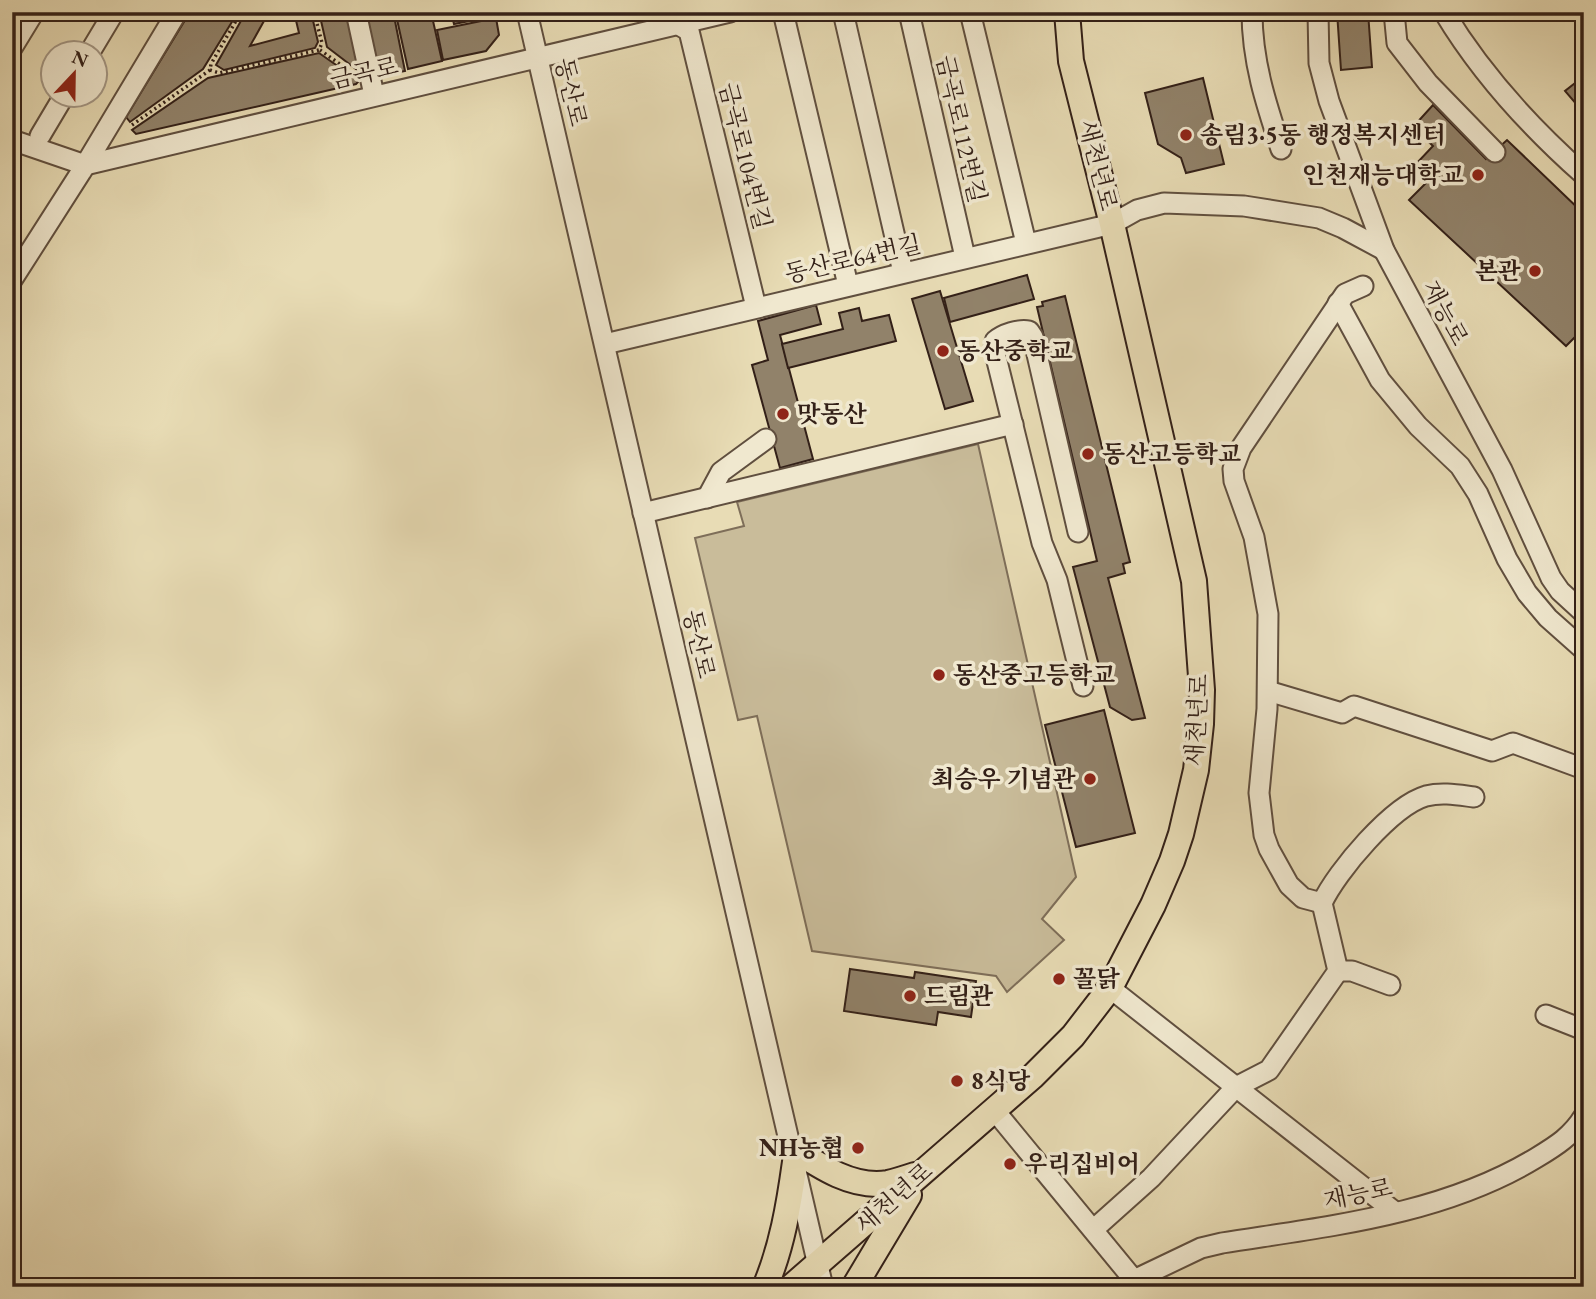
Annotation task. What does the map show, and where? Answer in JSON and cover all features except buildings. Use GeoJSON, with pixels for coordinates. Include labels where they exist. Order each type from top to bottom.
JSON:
{"type":"FeatureCollection","features":[{"type":"Feature","properties":{"kind":"main road","name":"새천년로"},"geometry":{"type":"LineString","coordinates":[[792,1287],[821,1275],[923,1173],[995,1111],[1073,1036],[1110,988],[1153,905],[1181,834],[1196,770],[1202,690],[1194,581],[1112,223],[1071,61],[1067,12]]}},
{"type":"Feature","properties":{"kind":"main road"},"geometry":{"type":"LineString","coordinates":[[765,1287],[788,1212],[793,1155],[852,1180],[886,1184],[923,1173]]}},
{"type":"Feature","properties":{"kind":"main road"},"geometry":{"type":"LineString","coordinates":[[854,1287],[923,1173]]}},
{"type":"Feature","properties":{"kind":"street"},"geometry":{"type":"LineString","coordinates":[[12,48],[34,12]]}},
{"type":"Feature","properties":{"kind":"street"},"geometry":{"type":"LineString","coordinates":[[98,38],[114,12]]}},
{"type":"Feature","properties":{"kind":"street"},"geometry":{"type":"LineString","coordinates":[[12,280],[177,12]]}},
{"type":"Feature","properties":{"kind":"street"},"geometry":{"type":"LineString","coordinates":[[356,12],[374,96]]}},
{"type":"Feature","properties":{"kind":"street","name":"동산로"},"geometry":{"type":"LineString","coordinates":[[527,12],[821,1275]]}},
{"type":"Feature","properties":{"kind":"street","name":"금곡로"},"geometry":{"type":"LineString","coordinates":[[85,165],[538,59],[670,19],[730,12]]}},
{"type":"Feature","properties":{"kind":"street"},"geometry":{"type":"LineString","coordinates":[[783,12],[848,285]]}},
{"type":"Feature","properties":{"kind":"street"},"geometry":{"type":"LineString","coordinates":[[843,12],[903,272]]}},
{"type":"Feature","properties":{"kind":"street","name":"금곡로112번길"},"geometry":{"type":"LineString","coordinates":[[909,12],[965,257]]}},
{"type":"Feature","properties":{"kind":"street"},"geometry":{"type":"LineString","coordinates":[[970,12],[1026,243]]}},
{"type":"Feature","properties":{"kind":"street"},"geometry":{"type":"LineString","coordinates":[[1252,12],[1255,63],[1281,149]]}},
{"type":"Feature","properties":{"kind":"street","name":"재능로"},"geometry":{"type":"LineString","coordinates":[[1318,12],[1319,63],[1329,101],[1384,250],[1502,470],[1551,578],[1560,591],[1584,613]]}},
{"type":"Feature","properties":{"kind":"street"},"geometry":{"type":"LineString","coordinates":[[1394,12],[1397,43],[1429,83],[1495,152]]}},
{"type":"Feature","properties":{"kind":"street"},"geometry":{"type":"LineString","coordinates":[[1444,12],[1463,44],[1496,83],[1584,174]]}},
{"type":"Feature","properties":{"kind":"street","name":"금곡로104번길"},"geometry":{"type":"LineString","coordinates":[[670,19],[689,31],[756,307]]}},
{"type":"Feature","properties":{"kind":"street"},"geometry":{"type":"LineString","coordinates":[[40,136],[57,108]]}},
{"type":"Feature","properties":{"kind":"street"},"geometry":{"type":"LineString","coordinates":[[12,140],[85,165]]}},
{"type":"Feature","properties":{"kind":"street","name":"동산로64번길"},"geometry":{"type":"LineString","coordinates":[[604,344],[1112,223],[1138,210],[1164,203],[1244,206],[1319,218],[1384,250]]}},
{"type":"Feature","properties":{"kind":"street"},"geometry":{"type":"LineString","coordinates":[[1322,903],[1303,898],[1290,885],[1264,835],[1259,793],[1268,691],[1268,614],[1254,537],[1237,494],[1233,469],[1241,447],[1338,303],[1345,294],[1363,286]]}},
{"type":"Feature","properties":{"kind":"street"},"geometry":{"type":"LineString","coordinates":[[1338,303],[1380,380],[1418,426],[1460,466],[1478,494],[1507,559],[1527,593],[1548,618],[1584,650]]}},
{"type":"Feature","properties":{"kind":"street"},"geometry":{"type":"LineString","coordinates":[[1078,532],[1032,337],[1029,331],[1023,330],[1000,337],[995,341],[994,349],[1042,543],[1057,580],[1083,686]]}},
{"type":"Feature","properties":{"kind":"street"},"geometry":{"type":"LineString","coordinates":[[643,513],[1013,424]]}},
{"type":"Feature","properties":{"kind":"street"},"geometry":{"type":"LineString","coordinates":[[707,498],[721,471],[766,439]]}},
{"type":"Feature","properties":{"kind":"street"},"geometry":{"type":"LineString","coordinates":[[1268,691],[1342,713],[1354,706],[1492,751],[1513,743],[1584,769]]}},
{"type":"Feature","properties":{"kind":"street"},"geometry":{"type":"LineString","coordinates":[[1094,1229],[1151,1178],[1236,1087],[1269,1070],[1338,971],[1322,903],[1340,873],[1405,805],[1426,796],[1451,793],[1474,797]]}},
{"type":"Feature","properties":{"kind":"street"},"geometry":{"type":"LineString","coordinates":[[1338,971],[1352,971],[1390,985]]}},
{"type":"Feature","properties":{"kind":"street"},"geometry":{"type":"LineString","coordinates":[[1110,988],[1395,1212]]}},
{"type":"Feature","properties":{"kind":"street"},"geometry":{"type":"LineString","coordinates":[[1545,1015],[1584,1030]]}},
{"type":"Feature","properties":{"kind":"street"},"geometry":{"type":"LineString","coordinates":[[995,1111],[1094,1229],[1131,1283]]}},
{"type":"Feature","properties":{"kind":"street","name":"재능로"},"geometry":{"type":"LineString","coordinates":[[1131,1283],[1183,1256],[1212,1245],[1355,1222],[1457,1195],[1505,1176],[1566,1139],[1583,1119]]}},
{"type":"Feature","properties":{"kind":"path"},"geometry":{"type":"LineString","coordinates":[[126,130],[210,70],[241,12]]}},
{"type":"Feature","properties":{"kind":"path"},"geometry":{"type":"LineString","coordinates":[[210,70],[219,73],[320,50],[322,43],[314,12]]}},
{"type":"Feature","properties":{"kind":"shaded area"},"geometry":{"type":"Polygon","coordinates":[[[978,444],[1076,877],[1042,919],[1064,940],[1007,992],[996,976],[812,951],[757,716],[738,720],[695,538],[744,526],[737,502],[978,444]]]}},
{"type":"Feature","properties":{"kind":"place","name":"송림3·5동 행정복지센터"},"geometry":{"type":"Point","coordinates":[1186,135]}},
{"type":"Feature","properties":{"kind":"place","name":"인천재능대학교"},"geometry":{"type":"Point","coordinates":[1478,175]}},
{"type":"Feature","properties":{"kind":"place","name":"본관"},"geometry":{"type":"Point","coordinates":[1535,271]}},
{"type":"Feature","properties":{"kind":"place","name":"동산중학교"},"geometry":{"type":"Point","coordinates":[943,351]}},
{"type":"Feature","properties":{"kind":"place","name":"맛동산"},"geometry":{"type":"Point","coordinates":[783,414]}},
{"type":"Feature","properties":{"kind":"place","name":"동산고등학교"},"geometry":{"type":"Point","coordinates":[1088,454]}},
{"type":"Feature","properties":{"kind":"place","name":"동산중고등학교"},"geometry":{"type":"Point","coordinates":[939,675]}},
{"type":"Feature","properties":{"kind":"place","name":"최승우 기념관"},"geometry":{"type":"Point","coordinates":[1090,779]}},
{"type":"Feature","properties":{"kind":"place","name":"꼴닭"},"geometry":{"type":"Point","coordinates":[1059,979]}},
{"type":"Feature","properties":{"kind":"place","name":"드림관"},"geometry":{"type":"Point","coordinates":[910,996]}},
{"type":"Feature","properties":{"kind":"place","name":"8식당"},"geometry":{"type":"Point","coordinates":[957,1081]}},
{"type":"Feature","properties":{"kind":"place","name":"NH농협"},"geometry":{"type":"Point","coordinates":[858,1148]}},
{"type":"Feature","properties":{"kind":"place","name":"우리집비어"},"geometry":{"type":"Point","coordinates":[1010,1164]}}]}
